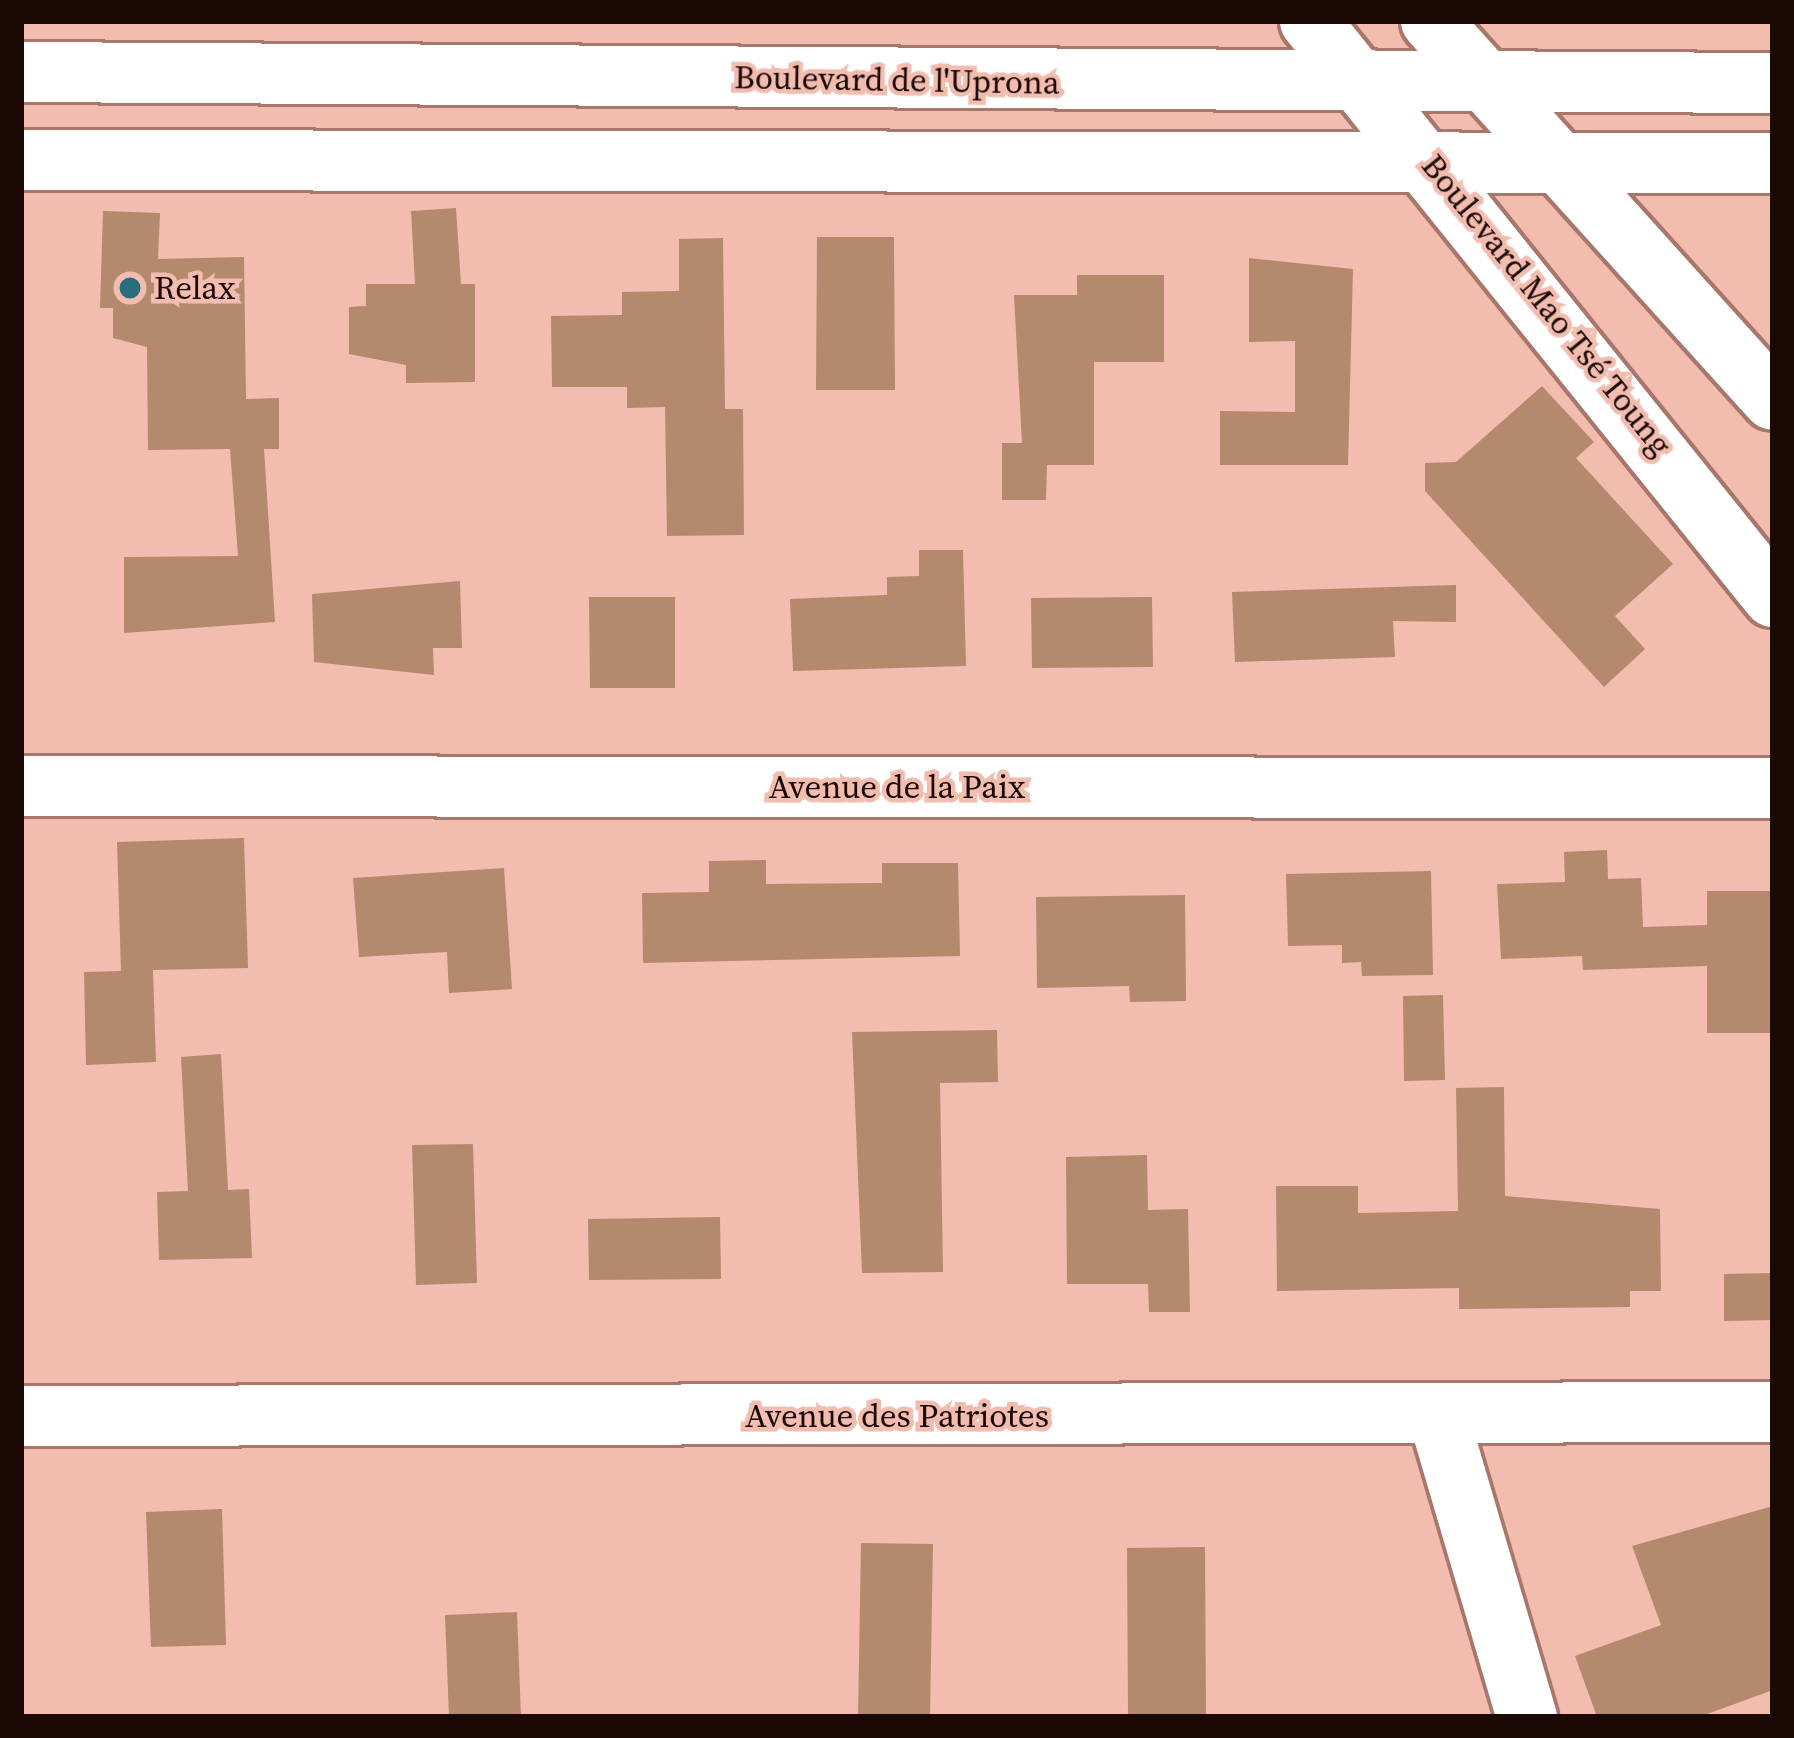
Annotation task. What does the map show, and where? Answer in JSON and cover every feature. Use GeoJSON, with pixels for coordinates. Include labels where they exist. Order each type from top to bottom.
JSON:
{"type":"FeatureCollection","features":[{"type":"Feature","properties":{"kind":"street","name":"Boulevard Mao Tsé Toung"},"geometry":{"type":"LineString","coordinates":[[1310,21],[1434,164],[1773,597]]}},
{"type":"Feature","properties":{"kind":"street"},"geometry":{"type":"LineString","coordinates":[[1431,21],[1773,400]]}},
{"type":"Feature","properties":{"kind":"street","name":"Boulevard de l'Uprona"},"geometry":{"type":"LineString","coordinates":[[21,72],[1366,84],[1773,82]]}},
{"type":"Feature","properties":{"kind":"street"},"geometry":{"type":"LineString","coordinates":[[21,160],[1773,163]]}},
{"type":"Feature","properties":{"kind":"street","name":"Avenue de la Paix"},"geometry":{"type":"LineString","coordinates":[[21,786],[1773,788]]}},
{"type":"Feature","properties":{"kind":"street","name":"Avenue des Patriotes"},"geometry":{"type":"LineString","coordinates":[[21,1416],[1773,1412]]}},
{"type":"Feature","properties":{"kind":"street"},"geometry":{"type":"LineString","coordinates":[[1438,1415],[1527,1717]]}},
{"type":"Feature","properties":{"kind":"building"},"geometry":{"type":"Polygon","coordinates":[[[456,208],[461,284],[475,284],[475,382],[406,383],[406,365],[349,354],[349,307],[366,306],[366,284],[415,284],[411,211],[456,208]]]}},
{"type":"Feature","properties":{"kind":"building"},"geometry":{"type":"Polygon","coordinates":[[[103,211],[160,213],[158,259],[244,257],[246,399],[279,398],[279,449],[264,449],[275,622],[124,633],[124,557],[238,556],[230,449],[148,450],[147,347],[113,338],[113,308],[100,308],[103,211]]]}},
{"type":"Feature","properties":{"kind":"building"},"geometry":{"type":"Polygon","coordinates":[[[817,237],[894,237],[895,390],[816,390],[817,237]]]}},
{"type":"Feature","properties":{"kind":"building"},"geometry":{"type":"Polygon","coordinates":[[[723,238],[725,409],[743,409],[744,535],[667,536],[665,407],[627,408],[627,387],[552,387],[551,316],[622,315],[622,292],[679,291],[679,239],[723,238]]]}},
{"type":"Feature","properties":{"kind":"building"},"geometry":{"type":"Polygon","coordinates":[[[1249,258],[1353,269],[1348,465],[1220,465],[1220,411],[1295,412],[1295,341],[1249,342],[1249,258]]]}},
{"type":"Feature","properties":{"kind":"building"},"geometry":{"type":"Polygon","coordinates":[[[1077,275],[1164,275],[1164,362],[1094,362],[1094,465],[1047,465],[1046,500],[1002,500],[1002,443],[1022,443],[1014,295],[1077,295],[1077,275]]]}},
{"type":"Feature","properties":{"kind":"building"},"geometry":{"type":"Polygon","coordinates":[[[1542,386],[1594,442],[1576,458],[1673,564],[1615,616],[1645,649],[1604,687],[1425,491],[1425,463],[1456,462],[1542,386]]]}},
{"type":"Feature","properties":{"kind":"building"},"geometry":{"type":"Polygon","coordinates":[[[919,550],[963,550],[966,666],[793,671],[790,599],[887,595],[887,577],[919,576],[919,550]]]}},
{"type":"Feature","properties":{"kind":"building"},"geometry":{"type":"Polygon","coordinates":[[[460,581],[462,648],[433,648],[434,675],[314,662],[312,594],[460,581]]]}},
{"type":"Feature","properties":{"kind":"building"},"geometry":{"type":"Polygon","coordinates":[[[1456,585],[1456,622],[1393,621],[1395,657],[1235,662],[1232,592],[1456,585]]]}},
{"type":"Feature","properties":{"kind":"building"},"geometry":{"type":"Polygon","coordinates":[[[589,597],[675,597],[675,688],[590,688],[589,597]]]}},
{"type":"Feature","properties":{"kind":"building"},"geometry":{"type":"Polygon","coordinates":[[[1152,597],[1153,667],[1032,668],[1031,598],[1152,597]]]}},
{"type":"Feature","properties":{"kind":"building"},"geometry":{"type":"Polygon","coordinates":[[[244,838],[248,968],[153,970],[156,1062],[86,1065],[84,972],[121,971],[117,842],[244,838]]]}},
{"type":"Feature","properties":{"kind":"building"},"geometry":{"type":"Polygon","coordinates":[[[1607,850],[1608,879],[1641,878],[1643,927],[1707,925],[1707,891],[1773,891],[1773,1033],[1707,1033],[1707,966],[1583,970],[1582,956],[1501,959],[1497,884],[1565,882],[1564,852],[1607,850]]]}},
{"type":"Feature","properties":{"kind":"building"},"geometry":{"type":"Polygon","coordinates":[[[766,860],[766,884],[882,883],[882,863],[958,863],[960,956],[643,963],[642,893],[709,892],[709,861],[766,860]]]}},
{"type":"Feature","properties":{"kind":"building"},"geometry":{"type":"Polygon","coordinates":[[[504,868],[512,989],[449,993],[447,952],[359,957],[353,878],[504,868]]]}},
{"type":"Feature","properties":{"kind":"building"},"geometry":{"type":"Polygon","coordinates":[[[1431,871],[1433,975],[1362,976],[1361,962],[1342,963],[1342,945],[1288,946],[1286,874],[1431,871]]]}},
{"type":"Feature","properties":{"kind":"building"},"geometry":{"type":"Polygon","coordinates":[[[1185,895],[1186,1001],[1130,1002],[1129,986],[1037,988],[1036,897],[1185,895]]]}},
{"type":"Feature","properties":{"kind":"building"},"geometry":{"type":"Polygon","coordinates":[[[1443,995],[1445,1080],[1404,1081],[1403,996],[1443,995]]]}},
{"type":"Feature","properties":{"kind":"building"},"geometry":{"type":"Polygon","coordinates":[[[997,1030],[998,1082],[940,1083],[943,1272],[862,1273],[852,1032],[997,1030]]]}},
{"type":"Feature","properties":{"kind":"building"},"geometry":{"type":"Polygon","coordinates":[[[221,1054],[228,1190],[249,1189],[252,1258],[159,1260],[157,1192],[188,1191],[181,1057],[221,1054]]]}},
{"type":"Feature","properties":{"kind":"building"},"geometry":{"type":"Polygon","coordinates":[[[1504,1087],[1505,1196],[1660,1209],[1661,1291],[1630,1291],[1630,1307],[1459,1309],[1459,1288],[1277,1291],[1276,1186],[1358,1186],[1358,1213],[1458,1211],[1456,1088],[1504,1087]]]}},
{"type":"Feature","properties":{"kind":"building"},"geometry":{"type":"Polygon","coordinates":[[[473,1144],[477,1283],[416,1285],[412,1145],[473,1144]]]}},
{"type":"Feature","properties":{"kind":"building"},"geometry":{"type":"Polygon","coordinates":[[[1147,1155],[1148,1210],[1188,1209],[1190,1312],[1149,1312],[1148,1284],[1067,1284],[1066,1157],[1147,1155]]]}},
{"type":"Feature","properties":{"kind":"building"},"geometry":{"type":"Polygon","coordinates":[[[720,1217],[721,1279],[589,1280],[588,1219],[720,1217]]]}},
{"type":"Feature","properties":{"kind":"building"},"geometry":{"type":"Polygon","coordinates":[[[1773,1273],[1773,1320],[1724,1321],[1724,1274],[1773,1273]]]}},
{"type":"Feature","properties":{"kind":"building"},"geometry":{"type":"Polygon","coordinates":[[[1773,1506],[1773,1690],[1699,1717],[1597,1717],[1575,1656],[1661,1625],[1632,1546],[1773,1506]]]}},
{"type":"Feature","properties":{"kind":"building"},"geometry":{"type":"Polygon","coordinates":[[[222,1509],[226,1645],[151,1647],[146,1512],[222,1509]]]}},
{"type":"Feature","properties":{"kind":"building"},"geometry":{"type":"Polygon","coordinates":[[[861,1543],[933,1544],[930,1717],[858,1717],[861,1543]]]}},
{"type":"Feature","properties":{"kind":"building"},"geometry":{"type":"Polygon","coordinates":[[[1205,1547],[1206,1717],[1128,1717],[1127,1548],[1205,1547]]]}},
{"type":"Feature","properties":{"kind":"building"},"geometry":{"type":"Polygon","coordinates":[[[517,1612],[521,1717],[449,1717],[445,1615],[517,1612]]]}},
{"type":"Feature","properties":{"kind":"place","name":"Relax"},"geometry":{"type":"Point","coordinates":[130,288]}}]}
